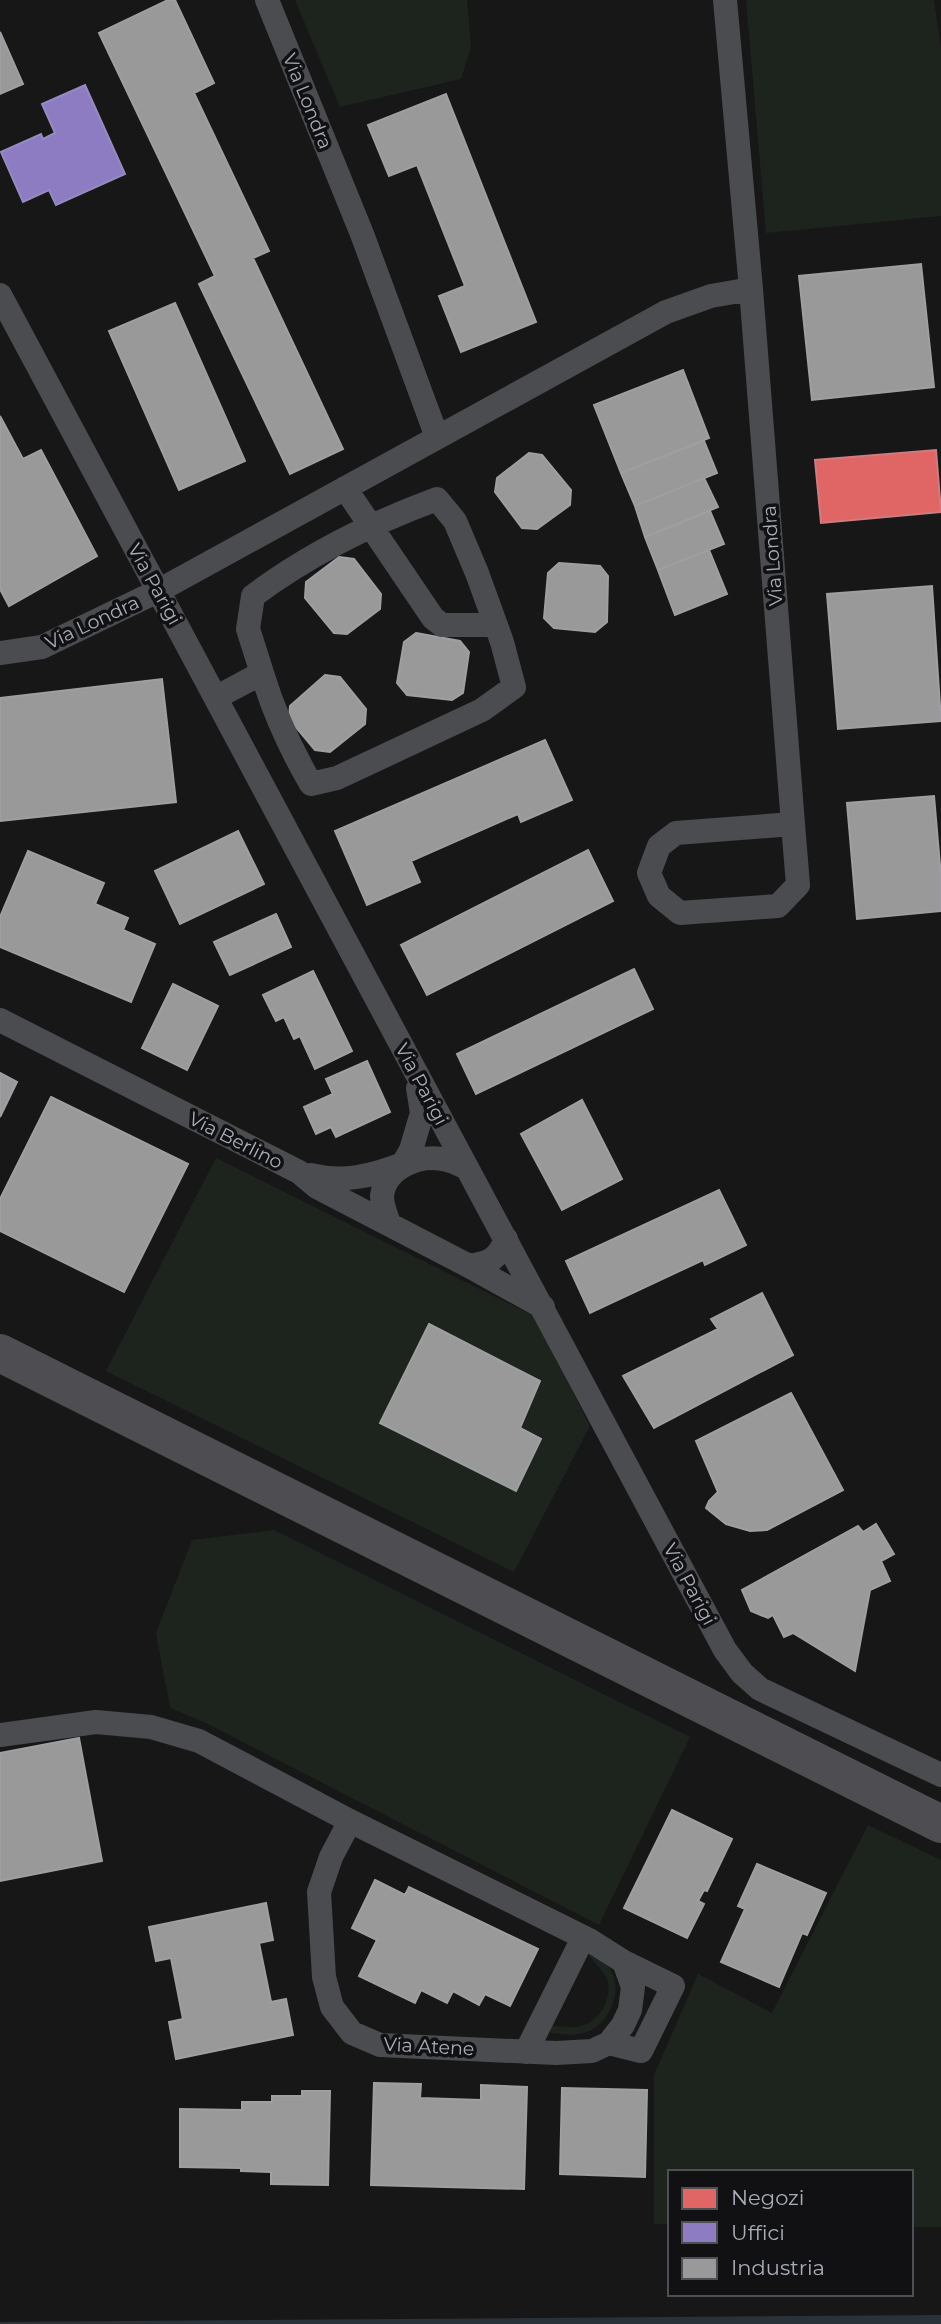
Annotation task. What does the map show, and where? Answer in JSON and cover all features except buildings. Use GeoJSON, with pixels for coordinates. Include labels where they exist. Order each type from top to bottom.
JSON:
{"type":"FeatureCollection","features":[{"type":"Feature","properties":{"kind":"highway"},"geometry":{"type":"LineString","coordinates":[[0,1353],[941,1824]]}},
{"type":"Feature","properties":{"kind":"street","name":"Via Londra"},"geometry":{"type":"LineString","coordinates":[[267,0],[362,234],[437,437]]}},
{"type":"Feature","properties":{"kind":"street","name":"Via Londra"},"geometry":{"type":"LineString","coordinates":[[725,0],[751,289],[798,885],[778,906],[680,913],[659,896],[649,873],[659,846],[676,833],[793,824]]}},
{"type":"Feature","properties":{"kind":"street","name":"Via Londra"},"geometry":{"type":"LineString","coordinates":[[0,653],[42,647],[158,591],[666,312],[711,296],[751,289]]}},
{"type":"Feature","properties":{"kind":"street","name":"Via Parigi"},"geometry":{"type":"LineString","coordinates":[[0,295],[725,1650],[742,1673],[760,1689],[941,1775]]}},
{"type":"Feature","properties":{"kind":"street"},"geometry":{"type":"LineString","coordinates":[[345,488],[433,618],[442,625],[496,625]]}},
{"type":"Feature","properties":{"kind":"street"},"geometry":{"type":"LineString","coordinates":[[437,499],[455,521],[496,625],[514,687],[482,710],[337,778],[311,783],[292,752],[274,712],[248,629],[253,596],[288,570],[370,527],[386,518],[437,499]]}},
{"type":"Feature","properties":{"kind":"street"},"geometry":{"type":"LineString","coordinates":[[217,697],[262,673]]}},
{"type":"Feature","properties":{"kind":"street","name":"Via Berlino"},"geometry":{"type":"LineString","coordinates":[[0,1020],[299,1172],[317,1187],[543,1307]]}},
{"type":"Feature","properties":{"kind":"street"},"geometry":{"type":"LineString","coordinates":[[388,1223],[382,1194],[411,1150],[422,1113],[415,1071]]}},
{"type":"Feature","properties":{"kind":"street"},"geometry":{"type":"LineString","coordinates":[[299,1172],[325,1179],[350,1180],[428,1158],[445,1159],[467,1168]]}},
{"type":"Feature","properties":{"kind":"street"},"geometry":{"type":"LineString","coordinates":[[469,1266],[487,1263],[496,1258],[506,1239]]}},
{"type":"Feature","properties":{"kind":"street","name":"Via Atene"},"geometry":{"type":"LineString","coordinates":[[0,1735],[96,1722],[151,1727],[199,1741],[673,1986],[640,2051],[608,2043],[592,2051],[526,2052],[380,2045],[352,2033],[332,2007],[324,1977],[319,1892],[331,1857],[350,1821]]}},
{"type":"Feature","properties":{"kind":"street"},"geometry":{"type":"LineString","coordinates":[[526,2052],[583,1938]]}},
{"type":"Feature","properties":{"kind":"street"},"geometry":{"type":"LineString","coordinates":[[608,2043],[630,2010],[633,1987],[624,1962]]}},
{"type":"Feature","properties":{"kind":"shaded area"},"geometry":{"type":"Polygon","coordinates":[[[295,0],[467,0],[471,47],[461,79],[340,107],[295,0]]]}},
{"type":"Feature","properties":{"kind":"shaded area"},"geometry":{"type":"Polygon","coordinates":[[[746,0],[934,0],[941,49],[941,216],[766,233],[746,0]]]}},
{"type":"Feature","properties":{"kind":"shaded area"},"geometry":{"type":"Polygon","coordinates":[[[216,1158],[534,1316],[590,1426],[514,1572],[106,1371],[216,1158]]]}},
{"type":"Feature","properties":{"kind":"shaded area"},"geometry":{"type":"Polygon","coordinates":[[[274,1530],[690,1737],[599,1925],[208,1724],[170,1708],[156,1633],[192,1540],[274,1530]]]}},
{"type":"Feature","properties":{"kind":"shaded area"},"geometry":{"type":"Polygon","coordinates":[[[868,1825],[941,1860],[941,2227],[913,2227],[913,2170],[668,2170],[668,2224],[654,2224],[654,2075],[698,1974],[772,2013],[868,1825]]]}},
{"type":"Feature","properties":{"kind":"shaded area"},"geometry":{"type":"Polygon","coordinates":[[[588,1952],[606,1964],[614,1977],[615,1995],[609,2013],[597,2027],[584,2033],[550,2033],[551,2026],[584,2025],[596,2018],[604,2007],[608,1993],[607,1979],[588,1952]]]}},
{"type":"Feature","properties":{"kind":"shaded area"},"geometry":{"type":"Polygon","coordinates":[[[941,2315],[941,2324],[0,2324],[0,2322],[941,2315]]]}}]}
